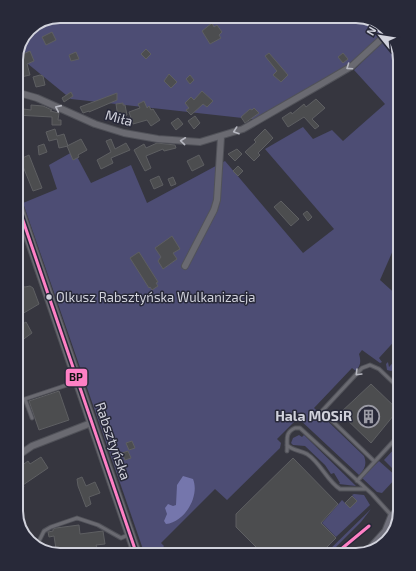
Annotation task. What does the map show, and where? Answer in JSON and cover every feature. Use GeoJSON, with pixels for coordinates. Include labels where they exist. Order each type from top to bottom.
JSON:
{"type":"FeatureCollection","features":[{"type":"Feature","properties":{"kind":"street","name":"Miła"},"geometry":{"type":"LineString","coordinates":[[23,94],[37,98],[95,124],[124,133],[194,143],[243,129],[348,68],[384,36]]}},
{"type":"Feature","properties":{"kind":"street"},"geometry":{"type":"LineString","coordinates":[[185,266],[214,210],[217,200],[221,136]]}},
{"type":"Feature","properties":{"kind":"street","name":"Rabsztyńska"},"geometry":{"type":"LineString","coordinates":[[23,221],[135,548]]}},
{"type":"Feature","properties":{"kind":"street"},"geometry":{"type":"LineString","coordinates":[[23,452],[32,446],[91,423]]}},
{"type":"Feature","properties":{"kind":"lane"},"geometry":{"type":"LineString","coordinates":[[374,460],[322,411],[362,368],[370,365],[379,369],[393,382]]}},
{"type":"Feature","properties":{"kind":"lane"},"geometry":{"type":"LineString","coordinates":[[32,418],[25,400],[78,382]]}},
{"type":"Feature","properties":{"kind":"lane"},"geometry":{"type":"LineString","coordinates":[[287,451],[286,440],[290,430],[300,428],[366,489],[393,511]]}},
{"type":"Feature","properties":{"kind":"lane"},"geometry":{"type":"LineString","coordinates":[[357,481],[374,460],[393,441]]}},
{"type":"Feature","properties":{"kind":"lane"},"geometry":{"type":"LineString","coordinates":[[287,445],[292,450],[307,454],[320,465],[331,482],[340,489],[366,489]]}},
{"type":"Feature","properties":{"kind":"lane"},"geometry":{"type":"LineString","coordinates":[[39,542],[44,531],[51,526],[77,518],[98,525],[120,538],[130,535]]}},
{"type":"Feature","properties":{"kind":"shaded area"},"geometry":{"type":"Polygon","coordinates":[[[60,23],[358,23],[377,29],[383,35],[347,66],[261,120],[71,99],[23,60],[24,50],[31,37],[39,29],[46,26],[60,23]]]}},
{"type":"Feature","properties":{"kind":"shaded area"},"geometry":{"type":"Polygon","coordinates":[[[386,39],[393,55],[393,250],[380,280],[393,292],[393,343],[379,358],[382,362],[380,363],[362,350],[359,354],[360,365],[358,369],[356,371],[352,368],[314,408],[364,456],[365,464],[363,471],[359,475],[298,418],[277,439],[281,443],[280,448],[227,500],[215,489],[161,543],[164,546],[162,548],[143,548],[23,203],[57,189],[49,165],[74,151],[91,183],[131,165],[147,203],[225,161],[303,253],[334,229],[265,149],[303,127],[313,139],[332,130],[343,141],[385,104],[354,70],[386,39]]]}},
{"type":"Feature","properties":{"kind":"shaded area"},"geometry":{"type":"Polygon","coordinates":[[[388,362],[389,367],[393,363],[393,370],[387,370],[386,364],[388,362]]]}},
{"type":"Feature","properties":{"kind":"shaded area"},"geometry":{"type":"Polygon","coordinates":[[[299,435],[302,437],[304,435],[356,486],[339,484],[340,483],[334,473],[331,474],[325,465],[305,446],[293,445],[291,443],[293,438],[299,435]]]}},
{"type":"Feature","properties":{"kind":"shaded area"},"geometry":{"type":"Polygon","coordinates":[[[393,450],[393,469],[384,460],[393,450]]]}},
{"type":"Feature","properties":{"kind":"shaded area"},"geometry":{"type":"Polygon","coordinates":[[[379,461],[393,473],[393,481],[382,493],[377,492],[362,478],[379,461]]]}},
{"type":"Feature","properties":{"kind":"shaded area"},"geometry":{"type":"Polygon","coordinates":[[[183,476],[193,479],[195,486],[193,500],[185,513],[179,519],[166,524],[164,521],[167,514],[165,508],[168,504],[173,506],[176,505],[177,485],[183,476]]]}},
{"type":"Feature","properties":{"kind":"shaded area"},"geometry":{"type":"Polygon","coordinates":[[[352,495],[364,495],[370,505],[336,537],[322,523],[342,500],[350,508],[357,501],[352,495]]]}},
{"type":"Feature","properties":{"kind":"shaded area"},"geometry":{"type":"Polygon","coordinates":[[[371,509],[361,522],[335,548],[331,548],[371,509]]]}},
{"type":"Feature","properties":{"kind":"building"},"geometry":{"type":"Polygon","coordinates":[[[212,23],[214,27],[217,25],[222,32],[219,35],[221,38],[210,44],[202,31],[212,23]]]}},
{"type":"Feature","properties":{"kind":"building"},"geometry":{"type":"Polygon","coordinates":[[[52,32],[56,40],[46,45],[42,37],[52,32]]]}},
{"type":"Feature","properties":{"kind":"building"},"geometry":{"type":"Polygon","coordinates":[[[146,49],[151,54],[146,59],[141,54],[146,49]]]}},
{"type":"Feature","properties":{"kind":"building"},"geometry":{"type":"Polygon","coordinates":[[[30,51],[34,61],[27,64],[30,75],[23,77],[23,58],[24,54],[30,51]]]}},
{"type":"Feature","properties":{"kind":"building"},"geometry":{"type":"Polygon","coordinates":[[[76,52],[79,59],[71,61],[69,55],[76,52]]]}},
{"type":"Feature","properties":{"kind":"building"},"geometry":{"type":"Polygon","coordinates":[[[269,53],[288,75],[281,82],[273,75],[277,71],[265,56],[269,53]]]}},
{"type":"Feature","properties":{"kind":"building"},"geometry":{"type":"Polygon","coordinates":[[[343,53],[348,59],[343,63],[338,57],[343,53]]]}},
{"type":"Feature","properties":{"kind":"building"},"geometry":{"type":"Polygon","coordinates":[[[169,74],[177,82],[171,88],[164,81],[169,74]]]}},
{"type":"Feature","properties":{"kind":"building"},"geometry":{"type":"Polygon","coordinates":[[[40,75],[43,76],[45,85],[36,87],[33,77],[40,75]]]}},
{"type":"Feature","properties":{"kind":"building"},"geometry":{"type":"Polygon","coordinates":[[[190,75],[194,80],[190,84],[186,79],[190,75]]]}},
{"type":"Feature","properties":{"kind":"building"},"geometry":{"type":"Polygon","coordinates":[[[202,91],[213,101],[207,107],[203,104],[191,115],[186,110],[189,108],[185,103],[191,97],[194,100],[202,91]]]}},
{"type":"Feature","properties":{"kind":"building"},"geometry":{"type":"Polygon","coordinates":[[[71,92],[73,96],[64,102],[62,98],[71,92]]]}},
{"type":"Feature","properties":{"kind":"building"},"geometry":{"type":"Polygon","coordinates":[[[117,93],[117,100],[89,112],[83,113],[80,107],[117,93]]]}},
{"type":"Feature","properties":{"kind":"building"},"geometry":{"type":"Polygon","coordinates":[[[316,99],[325,108],[312,119],[319,126],[315,129],[304,117],[288,127],[282,118],[291,112],[292,114],[304,104],[306,107],[316,99]]]}},
{"type":"Feature","properties":{"kind":"building"},"geometry":{"type":"Polygon","coordinates":[[[144,101],[147,108],[149,106],[151,110],[153,109],[160,120],[151,126],[147,120],[133,124],[129,112],[140,108],[138,104],[144,101]]]}},
{"type":"Feature","properties":{"kind":"building"},"geometry":{"type":"Polygon","coordinates":[[[123,103],[123,105],[125,105],[127,115],[118,117],[116,104],[123,103]]]}},
{"type":"Feature","properties":{"kind":"building"},"geometry":{"type":"Polygon","coordinates":[[[31,105],[43,106],[52,110],[50,111],[59,113],[58,120],[61,120],[61,125],[52,125],[52,117],[23,115],[23,109],[31,110],[31,105]]]}},
{"type":"Feature","properties":{"kind":"building"},"geometry":{"type":"Polygon","coordinates":[[[254,108],[259,113],[245,123],[241,117],[250,109],[252,110],[254,108]]]}},
{"type":"Feature","properties":{"kind":"building"},"geometry":{"type":"Polygon","coordinates":[[[195,116],[200,123],[194,129],[188,121],[195,116]]]}},
{"type":"Feature","properties":{"kind":"building"},"geometry":{"type":"Polygon","coordinates":[[[178,118],[183,124],[176,130],[171,123],[178,118]]]}},
{"type":"Feature","properties":{"kind":"building"},"geometry":{"type":"Polygon","coordinates":[[[55,129],[57,136],[64,134],[68,146],[59,148],[57,139],[49,141],[46,132],[55,129]]]}},
{"type":"Feature","properties":{"kind":"building"},"geometry":{"type":"Polygon","coordinates":[[[265,129],[273,138],[258,153],[260,155],[254,161],[245,152],[256,142],[254,140],[265,129]]]}},
{"type":"Feature","properties":{"kind":"building"},"geometry":{"type":"Polygon","coordinates":[[[81,139],[87,150],[73,160],[67,146],[81,139]]]}},
{"type":"Feature","properties":{"kind":"building"},"geometry":{"type":"Polygon","coordinates":[[[111,139],[115,149],[126,143],[130,150],[111,158],[113,163],[101,169],[97,160],[111,152],[106,141],[111,139]]]}},
{"type":"Feature","properties":{"kind":"building"},"geometry":{"type":"Polygon","coordinates":[[[157,143],[175,145],[176,148],[164,151],[163,149],[146,156],[151,168],[145,171],[134,150],[144,144],[146,148],[157,143]]]}},
{"type":"Feature","properties":{"kind":"building"},"geometry":{"type":"Polygon","coordinates":[[[44,144],[47,152],[39,155],[38,146],[44,144]]]}},
{"type":"Feature","properties":{"kind":"building"},"geometry":{"type":"Polygon","coordinates":[[[237,149],[242,154],[235,161],[228,154],[237,149]]]}},
{"type":"Feature","properties":{"kind":"building"},"geometry":{"type":"Polygon","coordinates":[[[29,155],[42,188],[33,191],[23,166],[23,158],[29,155]]]}},
{"type":"Feature","properties":{"kind":"building"},"geometry":{"type":"Polygon","coordinates":[[[199,155],[204,165],[192,171],[187,161],[199,155]]]}},
{"type":"Feature","properties":{"kind":"building"},"geometry":{"type":"Polygon","coordinates":[[[238,166],[243,171],[238,176],[233,171],[238,166]]]}},
{"type":"Feature","properties":{"kind":"building"},"geometry":{"type":"Polygon","coordinates":[[[159,176],[163,185],[154,189],[150,180],[159,176]]]}},
{"type":"Feature","properties":{"kind":"building"},"geometry":{"type":"Polygon","coordinates":[[[173,177],[176,184],[171,186],[168,179],[173,177]]]}},
{"type":"Feature","properties":{"kind":"building"},"geometry":{"type":"Polygon","coordinates":[[[281,201],[299,219],[291,226],[274,207],[281,201]]]}},
{"type":"Feature","properties":{"kind":"building"},"geometry":{"type":"Polygon","coordinates":[[[307,211],[312,217],[308,221],[303,214],[307,211]]]}},
{"type":"Feature","properties":{"kind":"building"},"geometry":{"type":"Polygon","coordinates":[[[172,236],[180,249],[173,253],[177,259],[163,269],[158,261],[161,257],[155,248],[172,236]]]}},
{"type":"Feature","properties":{"kind":"building"},"geometry":{"type":"Polygon","coordinates":[[[139,252],[158,282],[156,283],[158,286],[152,290],[150,287],[149,288],[130,258],[139,252]]]}},
{"type":"Feature","properties":{"kind":"building"},"geometry":{"type":"Polygon","coordinates":[[[23,286],[30,286],[33,288],[39,304],[23,313],[23,286]]]}},
{"type":"Feature","properties":{"kind":"building"},"geometry":{"type":"Polygon","coordinates":[[[26,322],[32,333],[23,340],[23,324],[26,322]]]}},
{"type":"Feature","properties":{"kind":"building","name":"Hala MOSiR"},"geometry":{"type":"Polygon","coordinates":[[[371,384],[393,405],[393,416],[371,443],[340,413],[371,384]]]}},
{"type":"Feature","properties":{"kind":"building"},"geometry":{"type":"Polygon","coordinates":[[[59,391],[69,420],[39,430],[29,401],[59,391]]]}},
{"type":"Feature","properties":{"kind":"building"},"geometry":{"type":"Polygon","coordinates":[[[132,441],[135,448],[129,450],[126,443],[132,441]]]}},
{"type":"Feature","properties":{"kind":"building"},"geometry":{"type":"Polygon","coordinates":[[[128,451],[131,458],[125,460],[122,453],[128,451]]]}},
{"type":"Feature","properties":{"kind":"building"},"geometry":{"type":"Polygon","coordinates":[[[41,457],[48,468],[23,485],[23,465],[28,461],[30,464],[41,457]]]}},
{"type":"Feature","properties":{"kind":"building"},"geometry":{"type":"Polygon","coordinates":[[[293,458],[338,504],[321,523],[336,538],[326,548],[257,548],[236,527],[236,514],[293,458]]]}},
{"type":"Feature","properties":{"kind":"building"},"geometry":{"type":"Polygon","coordinates":[[[82,477],[86,486],[95,482],[100,493],[89,497],[91,504],[86,507],[77,479],[82,477]]]}},
{"type":"Feature","properties":{"kind":"building"},"geometry":{"type":"Polygon","coordinates":[[[352,496],[357,501],[350,508],[345,503],[352,496]]]}},
{"type":"Feature","properties":{"kind":"building"},"geometry":{"type":"Polygon","coordinates":[[[79,525],[80,534],[103,531],[105,544],[96,545],[97,548],[56,548],[54,536],[49,537],[48,532],[53,531],[53,529],[79,525]]]}},
{"type":"Feature","properties":{"kind":"transit line","name":"BP"},"geometry":{"type":"LineString","coordinates":[[23,221],[135,548]]}},
{"type":"Feature","properties":{"kind":"transit line","name":"BP"},"geometry":{"type":"LineString","coordinates":[[342,548],[369,526]]}},
{"type":"Feature","properties":{"kind":"place","name":"Olkusz Rabsztyńska Wulkanizacja"},"geometry":{"type":"Point","coordinates":[49,297]}},
{"type":"Feature","properties":{"kind":"place","name":"Hala MOSiR"},"geometry":{"type":"Point","coordinates":[368,416]}}]}
